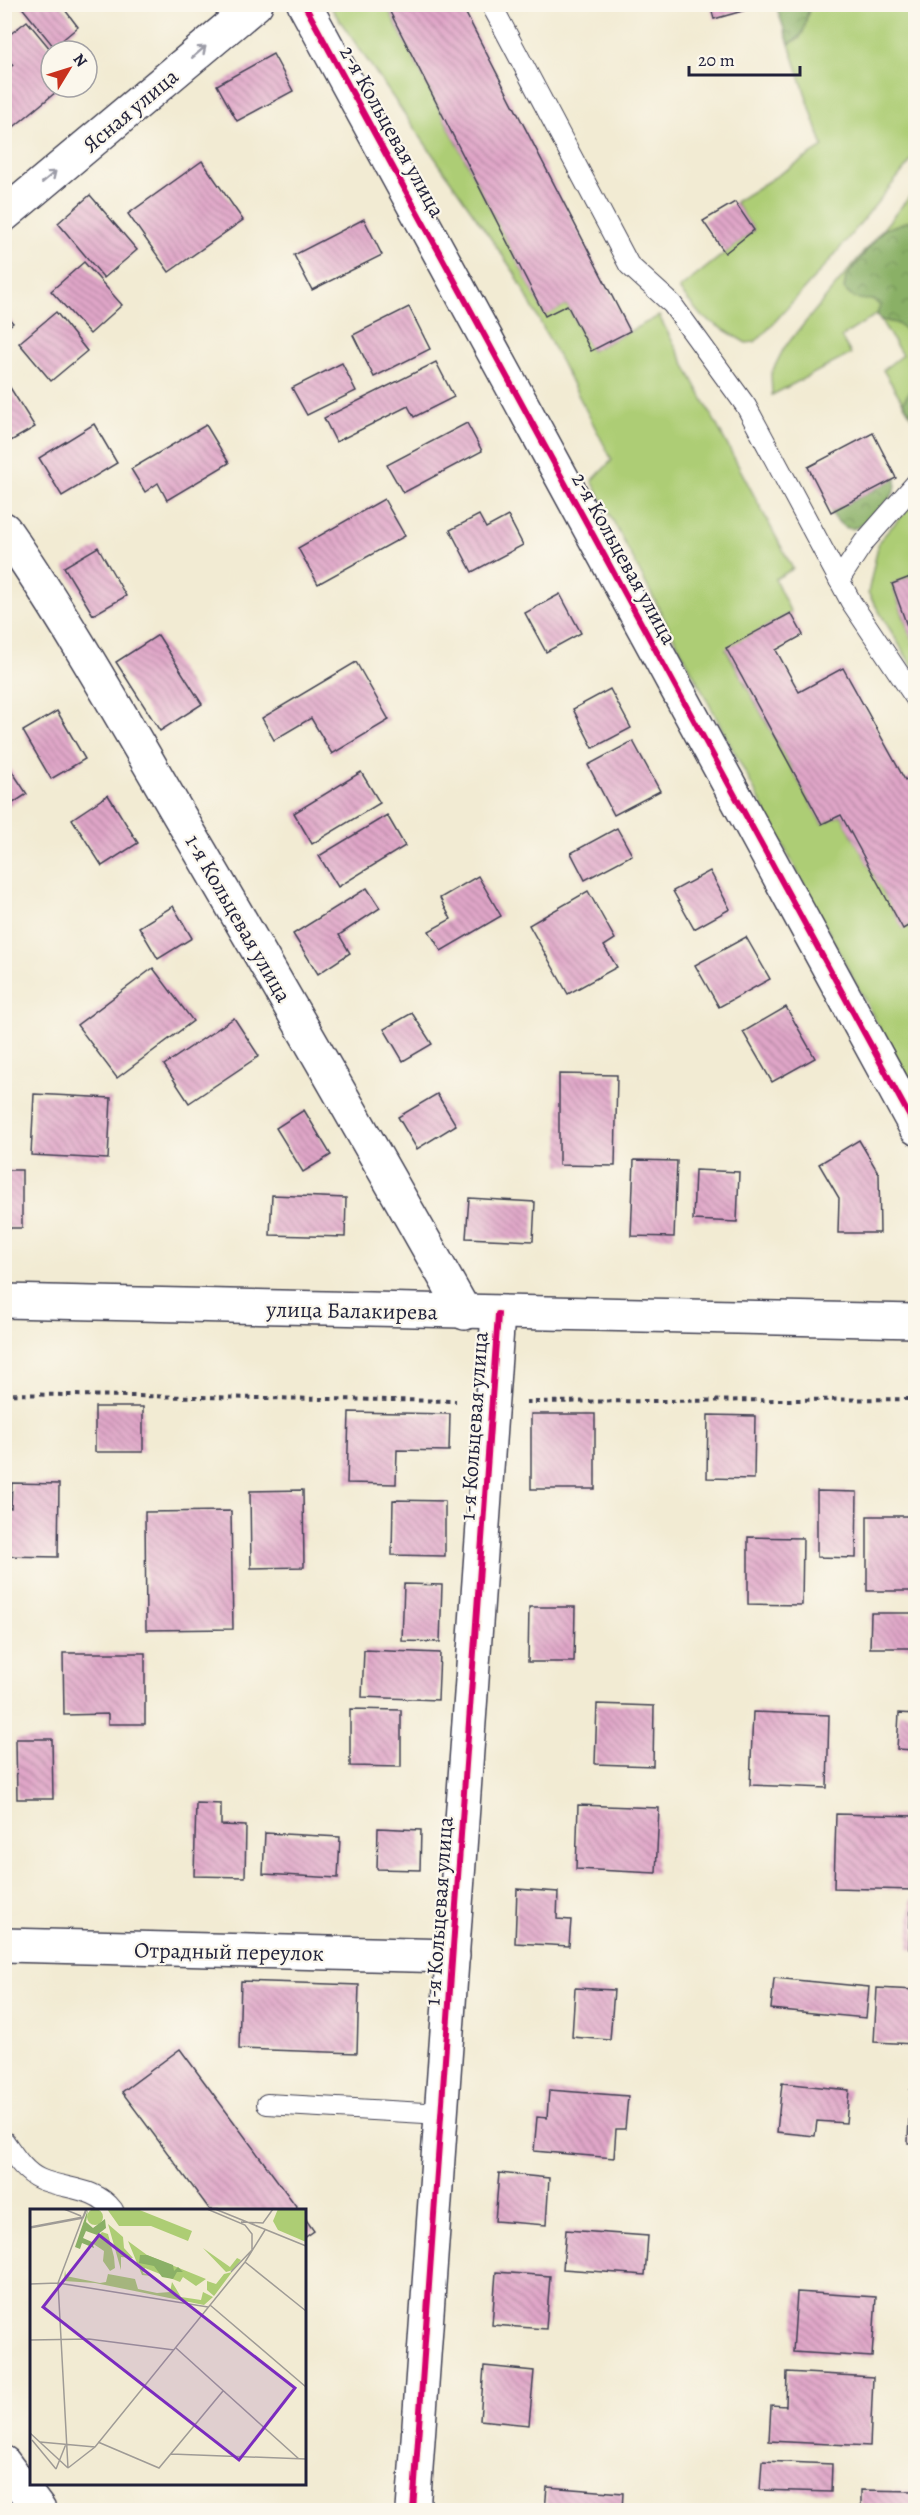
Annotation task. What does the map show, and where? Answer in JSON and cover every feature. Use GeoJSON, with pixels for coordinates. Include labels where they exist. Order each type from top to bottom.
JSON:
{"type":"FeatureCollection","features":[{"type":"Feature","properties":{"kind":"street","name":"Ясная улица"},"geometry":{"type":"LineString","coordinates":[[4,214],[256,4]]}},
{"type":"Feature","properties":{"kind":"street","name":"2-я Кольцевая улица"},"geometry":{"type":"LineString","coordinates":[[304,4],[915,1128]]}},
{"type":"Feature","properties":{"kind":"street","name":"1-я Кольцевая улица"},"geometry":{"type":"LineString","coordinates":[[4,529],[29,566],[153,770],[310,1039],[465,1313]]}},
{"type":"Feature","properties":{"kind":"street","name":"улица Балакирева"},"geometry":{"type":"LineString","coordinates":[[4,1301],[498,1314],[915,1321]]}},
{"type":"Feature","properties":{"kind":"street","name":"1-я Кольцевая улица"},"geometry":{"type":"LineString","coordinates":[[413,2511],[498,1314]]}},
{"type":"Feature","properties":{"kind":"street","name":"Отрадный переулок"},"geometry":{"type":"LineString","coordinates":[[4,1945],[453,1956]]}},
{"type":"Feature","properties":{"kind":"street"},"geometry":{"type":"LineString","coordinates":[[4,2463],[39,2511]]}},
{"type":"Feature","properties":{"kind":"lane"},"geometry":{"type":"LineString","coordinates":[[491,4],[629,265],[672,304],[746,406],[850,602],[915,699]]}},
{"type":"Feature","properties":{"kind":"lane"},"geometry":{"type":"LineString","coordinates":[[839,580],[864,542],[915,483]]}},
{"type":"Feature","properties":{"kind":"lane"},"geometry":{"type":"LineString","coordinates":[[267,2104],[442,2114]]}},
{"type":"Feature","properties":{"kind":"lane"},"geometry":{"type":"LineString","coordinates":[[4,2141],[21,2164],[39,2179],[93,2194],[106,2202],[111,2209]]}},
{"type":"Feature","properties":{"kind":"green space"},"geometry":{"type":"Polygon","coordinates":[[[329,5],[386,5],[545,315],[567,305],[591,351],[659,316],[793,569],[775,579],[791,613],[726,649],[822,824],[841,815],[903,928],[915,922],[915,1096],[592,481],[612,460],[514,272],[329,5]]]}},
{"type":"Feature","properties":{"kind":"green space"},"geometry":{"type":"Polygon","coordinates":[[[776,5],[811,5],[801,35],[789,44],[776,5]]]}},
{"type":"Feature","properties":{"kind":"green space"},"geometry":{"type":"Polygon","coordinates":[[[811,5],[915,5],[916,155],[832,258],[761,337],[754,342],[746,343],[701,316],[679,289],[754,230],[735,202],[823,147],[789,44],[800,38],[811,5]]]}},
{"type":"Feature","properties":{"kind":"green space"},"geometry":{"type":"Polygon","coordinates":[[[915,190],[915,422],[883,370],[902,355],[877,314],[841,337],[851,354],[772,395],[771,374],[784,348],[915,190]]]}},
{"type":"Feature","properties":{"kind":"green space"},"geometry":{"type":"Polygon","coordinates":[[[908,221],[915,222],[915,336],[896,323],[881,320],[877,314],[880,306],[874,300],[857,299],[844,289],[846,277],[883,230],[908,221]]]}},
{"type":"Feature","properties":{"kind":"green space"},"geometry":{"type":"Polygon","coordinates":[[[915,383],[915,422],[903,402],[915,383]]]}},
{"type":"Feature","properties":{"kind":"green space"},"geometry":{"type":"Polygon","coordinates":[[[896,478],[894,492],[889,500],[860,526],[848,528],[843,526],[831,512],[896,478]]]}},
{"type":"Feature","properties":{"kind":"green space"},"geometry":{"type":"Polygon","coordinates":[[[915,501],[915,575],[892,584],[915,649],[915,671],[868,593],[879,541],[915,501]]]}},
{"type":"Feature","properties":{"kind":"building"},"geometry":{"type":"Polygon","coordinates":[[[386,4],[461,4],[630,331],[591,351],[567,305],[545,316],[386,4]]]}},
{"type":"Feature","properties":{"kind":"building"},"geometry":{"type":"Polygon","coordinates":[[[710,4],[764,4],[764,5],[714,19],[710,4]]]}},
{"type":"Feature","properties":{"kind":"building"},"geometry":{"type":"Polygon","coordinates":[[[20,5],[64,5],[62,6],[78,27],[64,39],[48,39],[20,5]]]}},
{"type":"Feature","properties":{"kind":"building"},"geometry":{"type":"Polygon","coordinates":[[[27,21],[42,39],[39,39],[39,99],[48,99],[4,135],[4,73],[13,65],[4,54],[4,39],[27,21]]]}},
{"type":"Feature","properties":{"kind":"building"},"geometry":{"type":"Polygon","coordinates":[[[273,54],[293,91],[237,121],[217,85],[273,54]]]}},
{"type":"Feature","properties":{"kind":"building"},"geometry":{"type":"Polygon","coordinates":[[[202,161],[243,220],[169,272],[128,214],[202,161]]]}},
{"type":"Feature","properties":{"kind":"building"},"geometry":{"type":"Polygon","coordinates":[[[90,195],[137,250],[104,278],[58,223],[90,195]]]}},
{"type":"Feature","properties":{"kind":"building"},"geometry":{"type":"Polygon","coordinates":[[[735,202],[754,230],[725,253],[703,221],[735,202]]]}},
{"type":"Feature","properties":{"kind":"building"},"geometry":{"type":"Polygon","coordinates":[[[364,219],[382,255],[312,290],[294,255],[364,219]]]}},
{"type":"Feature","properties":{"kind":"building"},"geometry":{"type":"Polygon","coordinates":[[[84,262],[122,305],[90,334],[51,291],[84,262]]]}},
{"type":"Feature","properties":{"kind":"building"},"geometry":{"type":"Polygon","coordinates":[[[409,307],[430,349],[374,377],[353,335],[409,307]]]}},
{"type":"Feature","properties":{"kind":"building"},"geometry":{"type":"Polygon","coordinates":[[[56,312],[87,351],[51,381],[19,343],[56,312]]]}},
{"type":"Feature","properties":{"kind":"building"},"geometry":{"type":"Polygon","coordinates":[[[4,313],[13,323],[4,330],[4,313]]]}},
{"type":"Feature","properties":{"kind":"building"},"geometry":{"type":"Polygon","coordinates":[[[436,362],[454,397],[414,417],[408,406],[336,442],[324,418],[436,362]]]}},
{"type":"Feature","properties":{"kind":"building"},"geometry":{"type":"Polygon","coordinates":[[[342,363],[356,391],[307,415],[292,388],[342,363]]]}},
{"type":"Feature","properties":{"kind":"building"},"geometry":{"type":"Polygon","coordinates":[[[4,378],[35,427],[4,445],[4,378]]]}},
{"type":"Feature","properties":{"kind":"building"},"geometry":{"type":"Polygon","coordinates":[[[467,423],[482,451],[403,493],[387,465],[467,423]]]}},
{"type":"Feature","properties":{"kind":"building"},"geometry":{"type":"Polygon","coordinates":[[[94,424],[117,463],[62,496],[39,458],[94,424]]]}},
{"type":"Feature","properties":{"kind":"building"},"geometry":{"type":"Polygon","coordinates":[[[206,425],[229,463],[167,500],[158,483],[145,492],[131,469],[206,425]]]}},
{"type":"Feature","properties":{"kind":"building"},"geometry":{"type":"Polygon","coordinates":[[[873,433],[896,478],[831,512],[808,467],[873,433]]]}},
{"type":"Feature","properties":{"kind":"building"},"geometry":{"type":"Polygon","coordinates":[[[384,499],[405,536],[318,584],[298,548],[384,499]]]}},
{"type":"Feature","properties":{"kind":"building"},"geometry":{"type":"Polygon","coordinates":[[[479,515],[486,528],[508,516],[523,545],[472,572],[450,530],[479,515]]]}},
{"type":"Feature","properties":{"kind":"building"},"geometry":{"type":"Polygon","coordinates":[[[98,547],[126,596],[93,615],[64,567],[98,547]]]}},
{"type":"Feature","properties":{"kind":"building"},"geometry":{"type":"Polygon","coordinates":[[[915,575],[915,648],[892,584],[915,575]]]}},
{"type":"Feature","properties":{"kind":"building"},"geometry":{"type":"Polygon","coordinates":[[[560,594],[581,633],[546,652],[525,613],[560,594]]]}},
{"type":"Feature","properties":{"kind":"building"},"geometry":{"type":"Polygon","coordinates":[[[791,613],[803,635],[776,650],[799,692],[843,668],[905,780],[915,774],[915,922],[903,929],[841,815],[822,824],[726,648],[791,613]]]}},
{"type":"Feature","properties":{"kind":"building"},"geometry":{"type":"Polygon","coordinates":[[[158,635],[202,704],[160,731],[116,662],[158,635]]]}},
{"type":"Feature","properties":{"kind":"building"},"geometry":{"type":"Polygon","coordinates":[[[356,662],[389,720],[332,754],[311,718],[274,740],[262,718],[356,662]]]}},
{"type":"Feature","properties":{"kind":"building"},"geometry":{"type":"Polygon","coordinates":[[[610,689],[631,728],[593,748],[573,709],[610,689]]]}},
{"type":"Feature","properties":{"kind":"building"},"geometry":{"type":"Polygon","coordinates":[[[57,711],[85,759],[51,779],[23,731],[57,711]]]}},
{"type":"Feature","properties":{"kind":"building"},"geometry":{"type":"Polygon","coordinates":[[[633,741],[660,791],[614,815],[588,765],[633,741]]]}},
{"type":"Feature","properties":{"kind":"building"},"geometry":{"type":"Polygon","coordinates":[[[4,759],[27,794],[4,809],[4,759]]]}},
{"type":"Feature","properties":{"kind":"building"},"geometry":{"type":"Polygon","coordinates":[[[361,772],[380,803],[312,844],[294,813],[361,772]]]}},
{"type":"Feature","properties":{"kind":"building"},"geometry":{"type":"Polygon","coordinates":[[[108,795],[138,843],[102,866],[72,819],[108,795]]]}},
{"type":"Feature","properties":{"kind":"building"},"geometry":{"type":"Polygon","coordinates":[[[387,815],[405,846],[338,887],[319,856],[387,815]]]}},
{"type":"Feature","properties":{"kind":"building"},"geometry":{"type":"Polygon","coordinates":[[[617,828],[632,855],[585,880],[571,853],[617,828]]]}},
{"type":"Feature","properties":{"kind":"building"},"geometry":{"type":"Polygon","coordinates":[[[710,871],[730,909],[694,929],[673,891],[710,871]]]}},
{"type":"Feature","properties":{"kind":"building"},"geometry":{"type":"Polygon","coordinates":[[[478,876],[501,916],[441,951],[429,931],[451,919],[440,898],[478,876]]]}},
{"type":"Feature","properties":{"kind":"building"},"geometry":{"type":"Polygon","coordinates":[[[367,888],[380,908],[339,935],[350,953],[318,974],[293,934],[367,888]]]}},
{"type":"Feature","properties":{"kind":"building"},"geometry":{"type":"Polygon","coordinates":[[[588,891],[615,939],[604,946],[617,967],[568,994],[529,925],[588,891]]]}},
{"type":"Feature","properties":{"kind":"building"},"geometry":{"type":"Polygon","coordinates":[[[173,906],[192,938],[158,959],[139,927],[173,906]]]}},
{"type":"Feature","properties":{"kind":"building"},"geometry":{"type":"Polygon","coordinates":[[[746,937],[770,979],[719,1007],[695,965],[746,937]]]}},
{"type":"Feature","properties":{"kind":"building"},"geometry":{"type":"Polygon","coordinates":[[[153,968],[193,1021],[117,1078],[77,1025],[153,968]]]}},
{"type":"Feature","properties":{"kind":"building"},"geometry":{"type":"Polygon","coordinates":[[[786,1007],[815,1058],[772,1082],[743,1032],[786,1007]]]}},
{"type":"Feature","properties":{"kind":"building"},"geometry":{"type":"Polygon","coordinates":[[[412,1013],[432,1044],[403,1061],[384,1029],[412,1013]]]}},
{"type":"Feature","properties":{"kind":"building"},"geometry":{"type":"Polygon","coordinates":[[[234,1018],[259,1056],[189,1103],[164,1065],[234,1018]]]}},
{"type":"Feature","properties":{"kind":"building"},"geometry":{"type":"Polygon","coordinates":[[[559,1074],[617,1075],[615,1166],[559,1165],[559,1074]]]}},
{"type":"Feature","properties":{"kind":"building"},"geometry":{"type":"Polygon","coordinates":[[[34,1094],[111,1098],[108,1159],[31,1155],[34,1094]]]}},
{"type":"Feature","properties":{"kind":"building"},"geometry":{"type":"Polygon","coordinates":[[[437,1094],[456,1125],[417,1149],[398,1117],[437,1094]]]}},
{"type":"Feature","properties":{"kind":"building"},"geometry":{"type":"Polygon","coordinates":[[[304,1110],[331,1155],[303,1172],[276,1128],[304,1110]]]}},
{"type":"Feature","properties":{"kind":"building"},"geometry":{"type":"Polygon","coordinates":[[[859,1140],[879,1174],[880,1233],[838,1233],[839,1198],[819,1164],[859,1140]]]}},
{"type":"Feature","properties":{"kind":"building"},"geometry":{"type":"Polygon","coordinates":[[[634,1160],[677,1161],[674,1237],[631,1236],[634,1160]]]}},
{"type":"Feature","properties":{"kind":"building"},"geometry":{"type":"Polygon","coordinates":[[[4,1170],[22,1170],[22,1228],[4,1228],[4,1170]]]}},
{"type":"Feature","properties":{"kind":"building"},"geometry":{"type":"Polygon","coordinates":[[[695,1170],[739,1172],[737,1222],[693,1220],[695,1170]]]}},
{"type":"Feature","properties":{"kind":"building"},"geometry":{"type":"Polygon","coordinates":[[[272,1195],[346,1198],[345,1237],[270,1235],[272,1195]]]}},
{"type":"Feature","properties":{"kind":"building"},"geometry":{"type":"Polygon","coordinates":[[[469,1198],[535,1202],[533,1241],[466,1238],[469,1198]]]}},
{"type":"Feature","properties":{"kind":"building"},"geometry":{"type":"Polygon","coordinates":[[[95,1407],[143,1407],[143,1452],[95,1452],[95,1407]]]}},
{"type":"Feature","properties":{"kind":"building"},"geometry":{"type":"Polygon","coordinates":[[[349,1412],[450,1414],[449,1451],[397,1450],[396,1484],[347,1483],[349,1412]]]}},
{"type":"Feature","properties":{"kind":"building"},"geometry":{"type":"Polygon","coordinates":[[[531,1414],[595,1414],[595,1489],[531,1489],[531,1414]]]}},
{"type":"Feature","properties":{"kind":"building"},"geometry":{"type":"Polygon","coordinates":[[[708,1415],[755,1416],[754,1479],[707,1478],[708,1415]]]}},
{"type":"Feature","properties":{"kind":"building"},"geometry":{"type":"Polygon","coordinates":[[[12,1483],[59,1484],[58,1557],[4,1556],[4,1508],[11,1508],[12,1483]]]}},
{"type":"Feature","properties":{"kind":"building"},"geometry":{"type":"Polygon","coordinates":[[[303,1490],[304,1567],[251,1568],[250,1491],[303,1490]]]}},
{"type":"Feature","properties":{"kind":"building"},"geometry":{"type":"Polygon","coordinates":[[[817,1491],[857,1492],[856,1558],[817,1557],[817,1491]]]}},
{"type":"Feature","properties":{"kind":"building"},"geometry":{"type":"Polygon","coordinates":[[[393,1500],[445,1501],[445,1556],[392,1555],[393,1500]]]}},
{"type":"Feature","properties":{"kind":"building"},"geometry":{"type":"Polygon","coordinates":[[[231,1511],[233,1629],[146,1630],[145,1512],[231,1511]]]}},
{"type":"Feature","properties":{"kind":"building"},"geometry":{"type":"Polygon","coordinates":[[[867,1516],[915,1516],[915,1591],[867,1591],[867,1516]]]}},
{"type":"Feature","properties":{"kind":"building"},"geometry":{"type":"Polygon","coordinates":[[[748,1537],[803,1538],[802,1605],[748,1604],[748,1537]]]}},
{"type":"Feature","properties":{"kind":"building"},"geometry":{"type":"Polygon","coordinates":[[[404,1584],[442,1585],[440,1642],[402,1641],[404,1584]]]}},
{"type":"Feature","properties":{"kind":"building"},"geometry":{"type":"Polygon","coordinates":[[[529,1607],[575,1607],[574,1662],[528,1662],[529,1607]]]}},
{"type":"Feature","properties":{"kind":"building"},"geometry":{"type":"Polygon","coordinates":[[[871,1613],[915,1613],[915,1648],[870,1648],[871,1613]]]}},
{"type":"Feature","properties":{"kind":"building"},"geometry":{"type":"Polygon","coordinates":[[[364,1650],[440,1653],[438,1700],[362,1697],[364,1650]]]}},
{"type":"Feature","properties":{"kind":"building"},"geometry":{"type":"Polygon","coordinates":[[[63,1653],[145,1653],[145,1724],[108,1724],[108,1714],[64,1715],[63,1653]]]}},
{"type":"Feature","properties":{"kind":"building"},"geometry":{"type":"Polygon","coordinates":[[[597,1704],[654,1706],[653,1766],[595,1764],[597,1704]]]}},
{"type":"Feature","properties":{"kind":"building"},"geometry":{"type":"Polygon","coordinates":[[[350,1709],[401,1710],[401,1767],[350,1766],[350,1709]]]}},
{"type":"Feature","properties":{"kind":"building"},"geometry":{"type":"Polygon","coordinates":[[[753,1712],[829,1715],[827,1788],[750,1785],[753,1712]]]}},
{"type":"Feature","properties":{"kind":"building"},"geometry":{"type":"Polygon","coordinates":[[[899,1713],[915,1714],[915,1750],[897,1749],[899,1713]]]}},
{"type":"Feature","properties":{"kind":"building"},"geometry":{"type":"Polygon","coordinates":[[[16,1739],[52,1739],[53,1799],[17,1799],[16,1739]]]}},
{"type":"Feature","properties":{"kind":"building"},"geometry":{"type":"Polygon","coordinates":[[[196,1803],[221,1804],[221,1825],[246,1826],[245,1877],[194,1876],[196,1803]]]}},
{"type":"Feature","properties":{"kind":"building"},"geometry":{"type":"Polygon","coordinates":[[[578,1805],[659,1808],[656,1873],[576,1869],[578,1805]]]}},
{"type":"Feature","properties":{"kind":"building"},"geometry":{"type":"Polygon","coordinates":[[[836,1814],[915,1816],[915,1890],[834,1888],[836,1814]]]}},
{"type":"Feature","properties":{"kind":"building"},"geometry":{"type":"Polygon","coordinates":[[[378,1828],[421,1830],[420,1870],[377,1869],[378,1828]]]}},
{"type":"Feature","properties":{"kind":"building"},"geometry":{"type":"Polygon","coordinates":[[[265,1833],[340,1837],[338,1878],[263,1874],[265,1833]]]}},
{"type":"Feature","properties":{"kind":"building"},"geometry":{"type":"Polygon","coordinates":[[[517,1889],[558,1892],[557,1919],[571,1920],[569,1946],[515,1943],[517,1889]]]}},
{"type":"Feature","properties":{"kind":"building"},"geometry":{"type":"Polygon","coordinates":[[[911,1899],[915,1899],[915,1950],[909,1949],[911,1899]]]}},
{"type":"Feature","properties":{"kind":"building"},"geometry":{"type":"Polygon","coordinates":[[[774,1978],[869,1987],[866,2018],[771,2009],[774,1978]]]}},
{"type":"Feature","properties":{"kind":"building"},"geometry":{"type":"Polygon","coordinates":[[[241,1981],[359,1985],[357,2053],[239,2049],[241,1981]]]}},
{"type":"Feature","properties":{"kind":"building"},"geometry":{"type":"Polygon","coordinates":[[[575,1988],[614,1990],[610,2040],[572,2037],[575,1988]]]}},
{"type":"Feature","properties":{"kind":"building"},"geometry":{"type":"Polygon","coordinates":[[[877,1988],[915,1990],[915,2044],[874,2042],[877,1988]]]}},
{"type":"Feature","properties":{"kind":"building"},"geometry":{"type":"Polygon","coordinates":[[[180,2049],[298,2209],[209,2209],[122,2092],[180,2049]]]}},
{"type":"Feature","properties":{"kind":"building"},"geometry":{"type":"Polygon","coordinates":[[[782,2083],[849,2090],[846,2123],[817,2121],[815,2136],[777,2132],[782,2083]]]}},
{"type":"Feature","properties":{"kind":"building"},"geometry":{"type":"Polygon","coordinates":[[[549,2090],[628,2096],[625,2129],[616,2129],[614,2158],[534,2151],[537,2117],[547,2118],[549,2090]]]}},
{"type":"Feature","properties":{"kind":"building"},"geometry":{"type":"Polygon","coordinates":[[[910,2090],[915,2091],[915,2143],[908,2143],[910,2090]]]}},
{"type":"Feature","properties":{"kind":"building"},"geometry":{"type":"Polygon","coordinates":[[[499,2173],[549,2178],[546,2225],[495,2221],[499,2173]]]}},
{"type":"Feature","properties":{"kind":"building"},"geometry":{"type":"Polygon","coordinates":[[[306,2220],[314,2231],[306,2237],[306,2220]]]}},
{"type":"Feature","properties":{"kind":"building"},"geometry":{"type":"Polygon","coordinates":[[[566,2230],[648,2236],[645,2275],[563,2269],[566,2230]]]}},
{"type":"Feature","properties":{"kind":"building"},"geometry":{"type":"Polygon","coordinates":[[[496,2272],[550,2276],[546,2329],[492,2325],[496,2272]]]}},
{"type":"Feature","properties":{"kind":"building"},"geometry":{"type":"Polygon","coordinates":[[[797,2292],[876,2297],[872,2357],[793,2352],[797,2292]]]}},
{"type":"Feature","properties":{"kind":"building"},"geometry":{"type":"Polygon","coordinates":[[[484,2366],[534,2371],[529,2425],[480,2420],[484,2366]]]}},
{"type":"Feature","properties":{"kind":"building"},"geometry":{"type":"Polygon","coordinates":[[[787,2372],[873,2377],[870,2446],[769,2441],[771,2405],[786,2406],[787,2372]]]}},
{"type":"Feature","properties":{"kind":"building"},"geometry":{"type":"Polygon","coordinates":[[[762,2461],[832,2464],[831,2492],[760,2490],[762,2461]]]}},
{"type":"Feature","properties":{"kind":"building"},"geometry":{"type":"Polygon","coordinates":[[[547,2487],[623,2493],[622,2510],[545,2510],[547,2487]]]}},
{"type":"Feature","properties":{"kind":"building"},"geometry":{"type":"Polygon","coordinates":[[[861,2490],[915,2491],[915,2510],[861,2510],[861,2490]]]}},
{"type":"Feature","properties":{"kind":"cycle path"},"geometry":{"type":"LineString","coordinates":[[304,4],[916,1128]]}},
{"type":"Feature","properties":{"kind":"cycle path"},"geometry":{"type":"LineString","coordinates":[[413,2510],[498,1314]]}}]}
